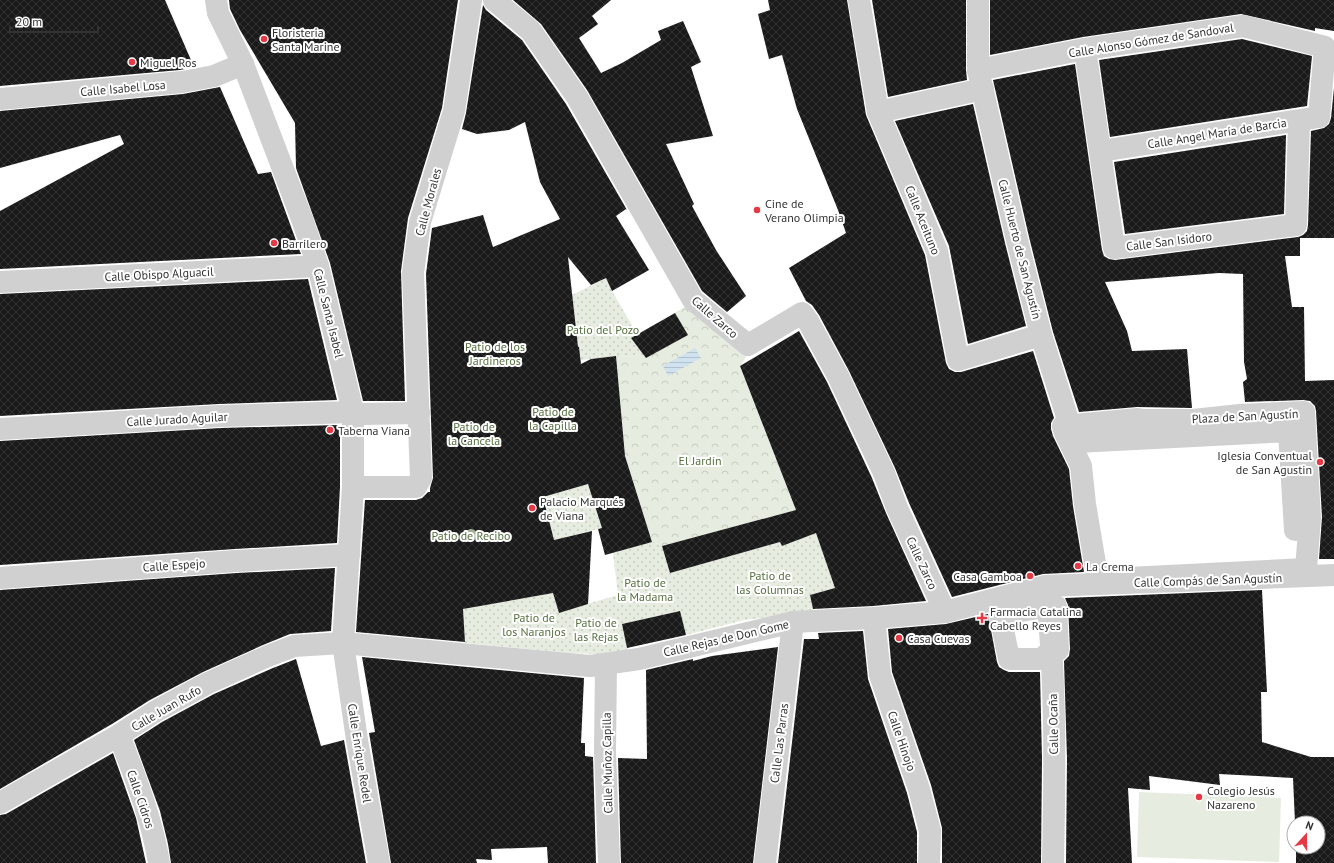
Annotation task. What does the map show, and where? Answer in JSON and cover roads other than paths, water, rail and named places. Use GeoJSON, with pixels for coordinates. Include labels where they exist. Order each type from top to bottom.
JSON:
{"type":"FeatureCollection","features":[{"type":"Feature","properties":{"kind":"street","name":"Calle Santa Isabel"},"geometry":{"type":"LineString","coordinates":[[216,0],[218,13],[243,64],[318,266],[358,413],[361,487],[348,555],[343,643]]}},
{"type":"Feature","properties":{"kind":"street","name":"Calle Morales"},"geometry":{"type":"LineString","coordinates":[[419,410],[413,273],[420,222],[454,111],[471,0]]}},
{"type":"Feature","properties":{"kind":"street","name":"Calle Zarco"},"geometry":{"type":"LineString","coordinates":[[494,0],[531,31],[577,97],[693,300],[748,345],[802,313],[808,321],[838,376],[881,466],[897,508],[945,612]]}},
{"type":"Feature","properties":{"kind":"street","name":"Calle Aceituno"},"geometry":{"type":"LineString","coordinates":[[859,0],[878,112],[938,251],[958,360],[1041,335]]}},
{"type":"Feature","properties":{"kind":"street","name":"Calle Huerto de San Agustín"},"geometry":{"type":"LineString","coordinates":[[978,0],[980,80],[1017,240],[1041,335],[1073,434]]}},
{"type":"Feature","properties":{"kind":"street","name":"Calle Alonso Gómez de Sandoval"},"geometry":{"type":"LineString","coordinates":[[878,112],[1085,49],[1243,26],[1325,47],[1317,118]]}},
{"type":"Feature","properties":{"kind":"street","name":"Calle San Isidoro"},"geometry":{"type":"LineString","coordinates":[[1085,49],[1114,248],[1296,225],[1317,118]]}},
{"type":"Feature","properties":{"kind":"street","name":"Calle Isabel Losa"},"geometry":{"type":"LineString","coordinates":[[0,99],[182,82],[214,76],[243,64]]}},
{"type":"Feature","properties":{"kind":"street","name":"Calle Angel María de Barcia"},"geometry":{"type":"LineString","coordinates":[[1101,151],[1317,118]]}},
{"type":"Feature","properties":{"kind":"street","name":"Calle Obispo Alguacil"},"geometry":{"type":"LineString","coordinates":[[0,282],[318,266]]}},
{"type":"Feature","properties":{"kind":"street"},"geometry":{"type":"LineString","coordinates":[[361,487],[368,494],[420,492],[430,477],[427,400],[419,410]]}},
{"type":"Feature","properties":{"kind":"street","name":"Calle Jurado Aguilar"},"geometry":{"type":"LineString","coordinates":[[0,430],[220,416],[419,410]]}},
{"type":"Feature","properties":{"kind":"street","name":"Plaza de San Agustín"},"geometry":{"type":"LineString","coordinates":[[1073,434],[1289,431],[1301,573]]}},
{"type":"Feature","properties":{"kind":"street"},"geometry":{"type":"LineString","coordinates":[[1073,434],[1086,469],[1107,581]]}},
{"type":"Feature","properties":{"kind":"street","name":"Calle Espejo"},"geometry":{"type":"LineString","coordinates":[[0,578],[236,561],[348,555]]}},
{"type":"Feature","properties":{"kind":"street","name":"Calle Compás de San Agustín"},"geometry":{"type":"LineString","coordinates":[[1107,581],[1301,573],[1334,575]]}},
{"type":"Feature","properties":{"kind":"street","name":"Calle Rejas de Don Gome"},"geometry":{"type":"LineString","coordinates":[[343,643],[590,666],[639,658],[793,622],[874,618],[945,612],[1047,596],[1107,581]]}},
{"type":"Feature","properties":{"kind":"street"},"geometry":{"type":"LineString","coordinates":[[1047,596],[1000,615],[1009,659],[1041,659],[1052,650]]}},
{"type":"Feature","properties":{"kind":"street","name":"Calle Ocaña"},"geometry":{"type":"LineString","coordinates":[[1047,596],[1052,650],[1054,778],[1053,863]]}},
{"type":"Feature","properties":{"kind":"street","name":"Calle Hinojo"},"geometry":{"type":"LineString","coordinates":[[874,618],[880,675],[919,789],[930,831],[930,863]]}},
{"type":"Feature","properties":{"kind":"street","name":"Calle Las Parras"},"geometry":{"type":"LineString","coordinates":[[765,863],[793,622]]}},
{"type":"Feature","properties":{"kind":"street","name":"Calle Juan Rufo"},"geometry":{"type":"LineString","coordinates":[[0,803],[119,736],[156,711],[208,683],[294,646],[343,643]]}},
{"type":"Feature","properties":{"kind":"street","name":"Calle Enrique Redel"},"geometry":{"type":"LineString","coordinates":[[343,643],[357,740],[379,863]]}},
{"type":"Feature","properties":{"kind":"street","name":"Calle Muñoz Capilla"},"geometry":{"type":"LineString","coordinates":[[606,664],[605,751],[609,863]]}},
{"type":"Feature","properties":{"kind":"street","name":"Calle Cidros"},"geometry":{"type":"LineString","coordinates":[[119,736],[146,808],[156,845],[159,863]]}},
{"type":"Feature","properties":{"kind":"water"},"geometry":{"type":"Polygon","coordinates":[[[695,348],[701,358],[668,376],[663,366],[695,348]]]}},
{"type":"Feature","properties":{"kind":"place","name":"Floristeria Santa Marine"},"geometry":{"type":"Point","coordinates":[264,39]}},
{"type":"Feature","properties":{"kind":"place","name":"Miguel Ros"},"geometry":{"type":"Point","coordinates":[132,62]}},
{"type":"Feature","properties":{"kind":"place","name":"Cine de Verano Olimpia"},"geometry":{"type":"Point","coordinates":[757,210]}},
{"type":"Feature","properties":{"kind":"place","name":"Barrilero"},"geometry":{"type":"Point","coordinates":[274,243]}},
{"type":"Feature","properties":{"kind":"place","name":"Taberna Viana"},"geometry":{"type":"Point","coordinates":[330,430]}},
{"type":"Feature","properties":{"kind":"place","name":"Iglesia Conventual de San Agustin"},"geometry":{"type":"Point","coordinates":[1320,462]}},
{"type":"Feature","properties":{"kind":"place","name":"Palacio Marqués de Viana"},"geometry":{"type":"Point","coordinates":[532,508]}},
{"type":"Feature","properties":{"kind":"place","name":"La Crema"},"geometry":{"type":"Point","coordinates":[1078,566]}},
{"type":"Feature","properties":{"kind":"place","name":"Casa Gamboa"},"geometry":{"type":"Point","coordinates":[1030,576]}},
{"type":"Feature","properties":{"kind":"place","name":"Farmacia Catalina Cabello Reyes"},"geometry":{"type":"Point","coordinates":[982,618]}},
{"type":"Feature","properties":{"kind":"place","name":"Casa Cuevas"},"geometry":{"type":"Point","coordinates":[899,638]}},
{"type":"Feature","properties":{"kind":"place","name":"Colegio Jesús Nazareno"},"geometry":{"type":"Point","coordinates":[1199,797]}},
{"type":"Feature","properties":{"kind":"park label","name":"Patio del Pozo"},"geometry":{"type":"Point","coordinates":[603,329]}},
{"type":"Feature","properties":{"kind":"park label","name":"Patio de los Jardineros"},"geometry":{"type":"Point","coordinates":[495,353]}},
{"type":"Feature","properties":{"kind":"park label","name":"Patio de la Capilla"},"geometry":{"type":"Point","coordinates":[553,418]}},
{"type":"Feature","properties":{"kind":"park label","name":"Patio de la Cancela"},"geometry":{"type":"Point","coordinates":[474,433]}},
{"type":"Feature","properties":{"kind":"park label","name":"El Jardín"},"geometry":{"type":"Point","coordinates":[700,460]}},
{"type":"Feature","properties":{"kind":"park label","name":"Patio de Recibo"},"geometry":{"type":"Point","coordinates":[471,535]}},
{"type":"Feature","properties":{"kind":"park label","name":"Patio de las Columnas"},"geometry":{"type":"Point","coordinates":[770,582]}},
{"type":"Feature","properties":{"kind":"park label","name":"Patio de la Madama"},"geometry":{"type":"Point","coordinates":[645,589]}},
{"type":"Feature","properties":{"kind":"park label","name":"Patio de los Naranjos"},"geometry":{"type":"Point","coordinates":[534,624]}},
{"type":"Feature","properties":{"kind":"park label","name":"Patio de las Rejas"},"geometry":{"type":"Point","coordinates":[596,629]}}]}
